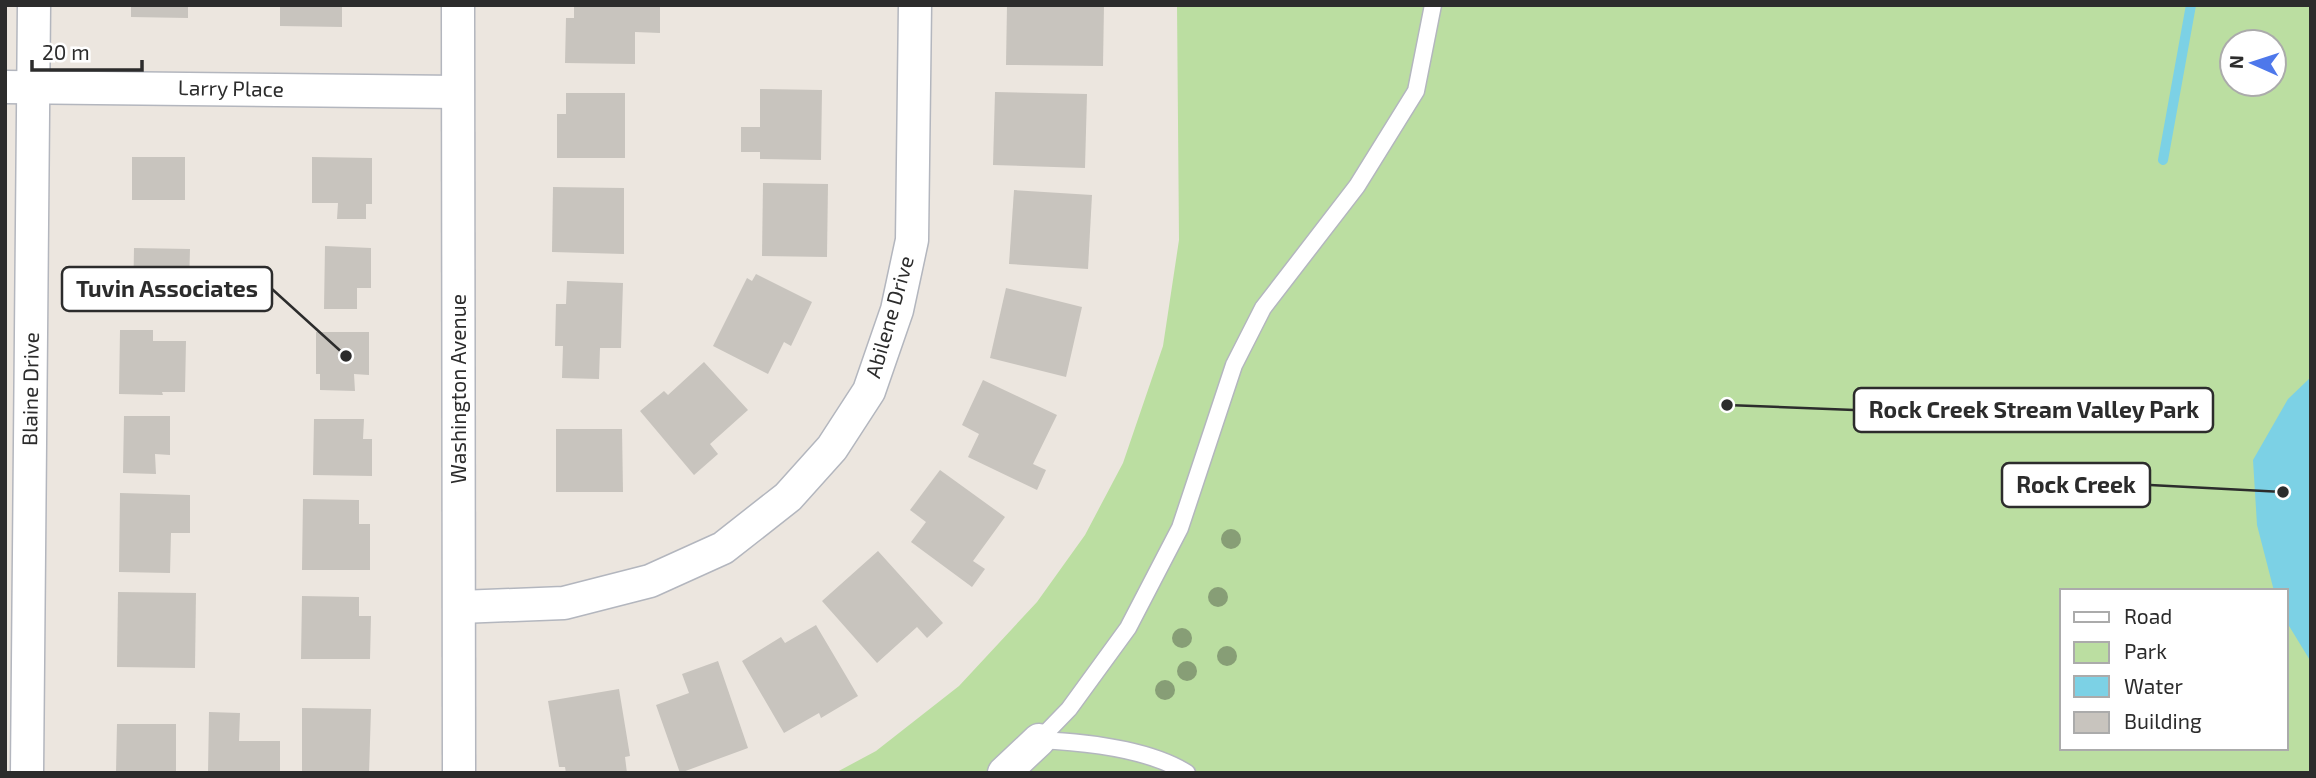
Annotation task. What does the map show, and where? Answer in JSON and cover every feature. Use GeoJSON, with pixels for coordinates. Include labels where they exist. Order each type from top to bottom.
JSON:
{"type":"FeatureCollection","features":[{"type":"Feature","properties":{"kind":"street","name":"Blaine Drive"},"geometry":{"type":"LineString","coordinates":[[27,773],[19,86],[34,5]]}},
{"type":"Feature","properties":{"kind":"street","name":"Washington Avenue"},"geometry":{"type":"LineString","coordinates":[[458,5],[459,773]]}},
{"type":"Feature","properties":{"kind":"street","name":"Abilene Drive"},"geometry":{"type":"LineString","coordinates":[[460,607],[564,603],[650,581],[723,548],[788,497],[832,448],[869,391],[897,310],[912,240],[915,5]]}},
{"type":"Feature","properties":{"kind":"street","name":"Larry Place"},"geometry":{"type":"LineString","coordinates":[[19,86],[457,92]]}},
{"type":"Feature","properties":{"kind":"street"},"geometry":{"type":"LineString","coordinates":[[1004,773],[1039,740]]}},
{"type":"Feature","properties":{"kind":"lane"},"geometry":{"type":"LineString","coordinates":[[1039,740],[1069,709],[1128,628],[1180,528],[1234,365],[1263,308],[1357,186],[1416,91],[1433,5]]}},
{"type":"Feature","properties":{"kind":"lane"},"geometry":{"type":"LineString","coordinates":[[1039,740],[1075,742],[1127,751],[1178,767],[1187,773]]}},
{"type":"Feature","properties":{"kind":"green space"},"geometry":{"type":"Polygon","coordinates":[[[1177,5],[2311,5],[2311,773],[835,773],[876,751],[959,686],[1037,602],[1085,535],[1123,463],[1163,346],[1179,240],[1177,5]]]}},
{"type":"Feature","properties":{"kind":"water"},"geometry":{"type":"Polygon","coordinates":[[[2311,377],[2311,662],[2288,624],[2288,589],[2273,589],[2257,525],[2253,460],[2288,399],[2311,377]]]}},
{"type":"Feature","properties":{"kind":"building"},"geometry":{"type":"Polygon","coordinates":[[[131,5],[188,5],[188,18],[131,17],[131,5]]]}},
{"type":"Feature","properties":{"kind":"building"},"geometry":{"type":"Polygon","coordinates":[[[280,5],[342,5],[342,27],[280,26],[280,5]]]}},
{"type":"Feature","properties":{"kind":"building"},"geometry":{"type":"Polygon","coordinates":[[[574,5],[660,5],[660,33],[635,32],[635,64],[565,63],[566,18],[574,18],[574,5]]]}},
{"type":"Feature","properties":{"kind":"building"},"geometry":{"type":"Polygon","coordinates":[[[1007,5],[1104,5],[1103,66],[1006,65],[1007,5]]]}},
{"type":"Feature","properties":{"kind":"building"},"geometry":{"type":"Polygon","coordinates":[[[760,89],[822,90],[821,160],[760,159],[760,152],[741,152],[741,127],[760,127],[760,89]]]}},
{"type":"Feature","properties":{"kind":"building"},"geometry":{"type":"Polygon","coordinates":[[[995,92],[1087,94],[1085,168],[993,165],[995,92]]]}},
{"type":"Feature","properties":{"kind":"building"},"geometry":{"type":"Polygon","coordinates":[[[566,93],[625,93],[625,158],[557,158],[557,114],[566,114],[566,93]]]}},
{"type":"Feature","properties":{"kind":"building"},"geometry":{"type":"Polygon","coordinates":[[[132,157],[185,157],[185,200],[132,200],[132,157]]]}},
{"type":"Feature","properties":{"kind":"building"},"geometry":{"type":"Polygon","coordinates":[[[312,157],[372,158],[372,204],[366,204],[366,219],[337,219],[338,203],[312,203],[312,157]]]}},
{"type":"Feature","properties":{"kind":"building"},"geometry":{"type":"Polygon","coordinates":[[[763,183],[828,184],[827,257],[762,256],[763,183]]]}},
{"type":"Feature","properties":{"kind":"building"},"geometry":{"type":"Polygon","coordinates":[[[553,187],[624,188],[624,254],[552,252],[553,187]]]}},
{"type":"Feature","properties":{"kind":"building"},"geometry":{"type":"Polygon","coordinates":[[[1014,190],[1092,195],[1088,269],[1009,264],[1014,190]]]}},
{"type":"Feature","properties":{"kind":"building"},"geometry":{"type":"Polygon","coordinates":[[[325,246],[371,248],[371,288],[357,288],[357,309],[324,309],[325,246]]]}},
{"type":"Feature","properties":{"kind":"building"},"geometry":{"type":"Polygon","coordinates":[[[134,248],[190,249],[189,286],[163,286],[162,307],[133,306],[134,248]]]}},
{"type":"Feature","properties":{"kind":"building"},"geometry":{"type":"Polygon","coordinates":[[[756,274],[812,302],[791,346],[784,342],[768,374],[713,346],[747,278],[752,281],[756,274]]]}},
{"type":"Feature","properties":{"kind":"building"},"geometry":{"type":"Polygon","coordinates":[[[567,281],[623,283],[621,348],[600,348],[599,379],[562,378],[563,346],[555,346],[556,304],[566,304],[567,281]]]}},
{"type":"Feature","properties":{"kind":"building"},"geometry":{"type":"Polygon","coordinates":[[[1006,288],[1082,307],[1066,377],[990,358],[1006,288]]]}},
{"type":"Feature","properties":{"kind":"building"},"geometry":{"type":"Polygon","coordinates":[[[120,330],[153,330],[153,341],[186,341],[185,392],[162,392],[163,395],[119,394],[120,330]]]}},
{"type":"Feature","properties":{"kind":"building"},"geometry":{"type":"Polygon","coordinates":[[[316,332],[369,332],[369,375],[354,374],[355,391],[320,390],[320,374],[316,374],[316,332]]]}},
{"type":"Feature","properties":{"kind":"building"},"geometry":{"type":"Polygon","coordinates":[[[704,362],[748,410],[710,444],[718,454],[694,475],[640,411],[664,391],[668,395],[704,362]]]}},
{"type":"Feature","properties":{"kind":"building"},"geometry":{"type":"Polygon","coordinates":[[[983,380],[1057,415],[1033,464],[1046,470],[1037,490],[968,457],[979,434],[962,425],[983,380]]]}},
{"type":"Feature","properties":{"kind":"building"},"geometry":{"type":"Polygon","coordinates":[[[124,416],[170,416],[170,455],[155,454],[156,474],[123,473],[124,416]]]}},
{"type":"Feature","properties":{"kind":"building"},"geometry":{"type":"Polygon","coordinates":[[[314,419],[364,419],[363,439],[372,439],[372,476],[313,475],[314,419]]]}},
{"type":"Feature","properties":{"kind":"building"},"geometry":{"type":"Polygon","coordinates":[[[556,429],[622,429],[623,492],[556,492],[556,429]]]}},
{"type":"Feature","properties":{"kind":"building"},"geometry":{"type":"Polygon","coordinates":[[[940,470],[1005,517],[973,561],[985,569],[972,587],[911,542],[926,522],[910,510],[940,470]]]}},
{"type":"Feature","properties":{"kind":"building"},"geometry":{"type":"Polygon","coordinates":[[[120,493],[190,495],[190,533],[171,533],[170,573],[119,572],[120,493]]]}},
{"type":"Feature","properties":{"kind":"building"},"geometry":{"type":"Polygon","coordinates":[[[303,499],[359,500],[359,524],[370,524],[370,570],[302,570],[303,499]]]}},
{"type":"Feature","properties":{"kind":"building"},"geometry":{"type":"Polygon","coordinates":[[[878,551],[943,623],[927,638],[917,627],[877,663],[822,601],[878,551]]]}},
{"type":"Feature","properties":{"kind":"building"},"geometry":{"type":"Polygon","coordinates":[[[118,592],[196,593],[195,668],[117,667],[118,592]]]}},
{"type":"Feature","properties":{"kind":"building"},"geometry":{"type":"Polygon","coordinates":[[[302,596],[359,597],[359,616],[371,616],[370,659],[301,659],[302,596]]]}},
{"type":"Feature","properties":{"kind":"building"},"geometry":{"type":"Polygon","coordinates":[[[816,625],[858,696],[821,718],[819,713],[784,733],[742,661],[781,637],[785,643],[816,625]]]}},
{"type":"Feature","properties":{"kind":"building"},"geometry":{"type":"Polygon","coordinates":[[[718,661],[748,748],[680,773],[656,705],[689,693],[682,674],[718,661]]]}},
{"type":"Feature","properties":{"kind":"building"},"geometry":{"type":"Polygon","coordinates":[[[619,689],[630,756],[625,757],[627,773],[566,773],[565,767],[559,767],[548,701],[619,689]]]}},
{"type":"Feature","properties":{"kind":"building"},"geometry":{"type":"Polygon","coordinates":[[[302,708],[371,709],[369,773],[302,773],[302,708]]]}},
{"type":"Feature","properties":{"kind":"building"},"geometry":{"type":"Polygon","coordinates":[[[209,712],[240,713],[239,741],[280,741],[280,773],[208,773],[209,712]]]}},
{"type":"Feature","properties":{"kind":"building"},"geometry":{"type":"Polygon","coordinates":[[[117,724],[176,724],[176,773],[116,773],[117,724]]]}},
{"type":"Feature","properties":{"kind":"waterway"},"geometry":{"type":"LineString","coordinates":[[2163,160],[2191,5]]}},
{"type":"Feature","properties":{"kind":"place","name":"Tuvin Associates"},"geometry":{"type":"Point","coordinates":[346,356]}},
{"type":"Feature","properties":{"kind":"place","name":"Rock Creek Stream Valley Park"},"geometry":{"type":"Point","coordinates":[1727,405]}},
{"type":"Feature","properties":{"kind":"place","name":"Rock Creek"},"geometry":{"type":"Point","coordinates":[2283,492]}}]}
